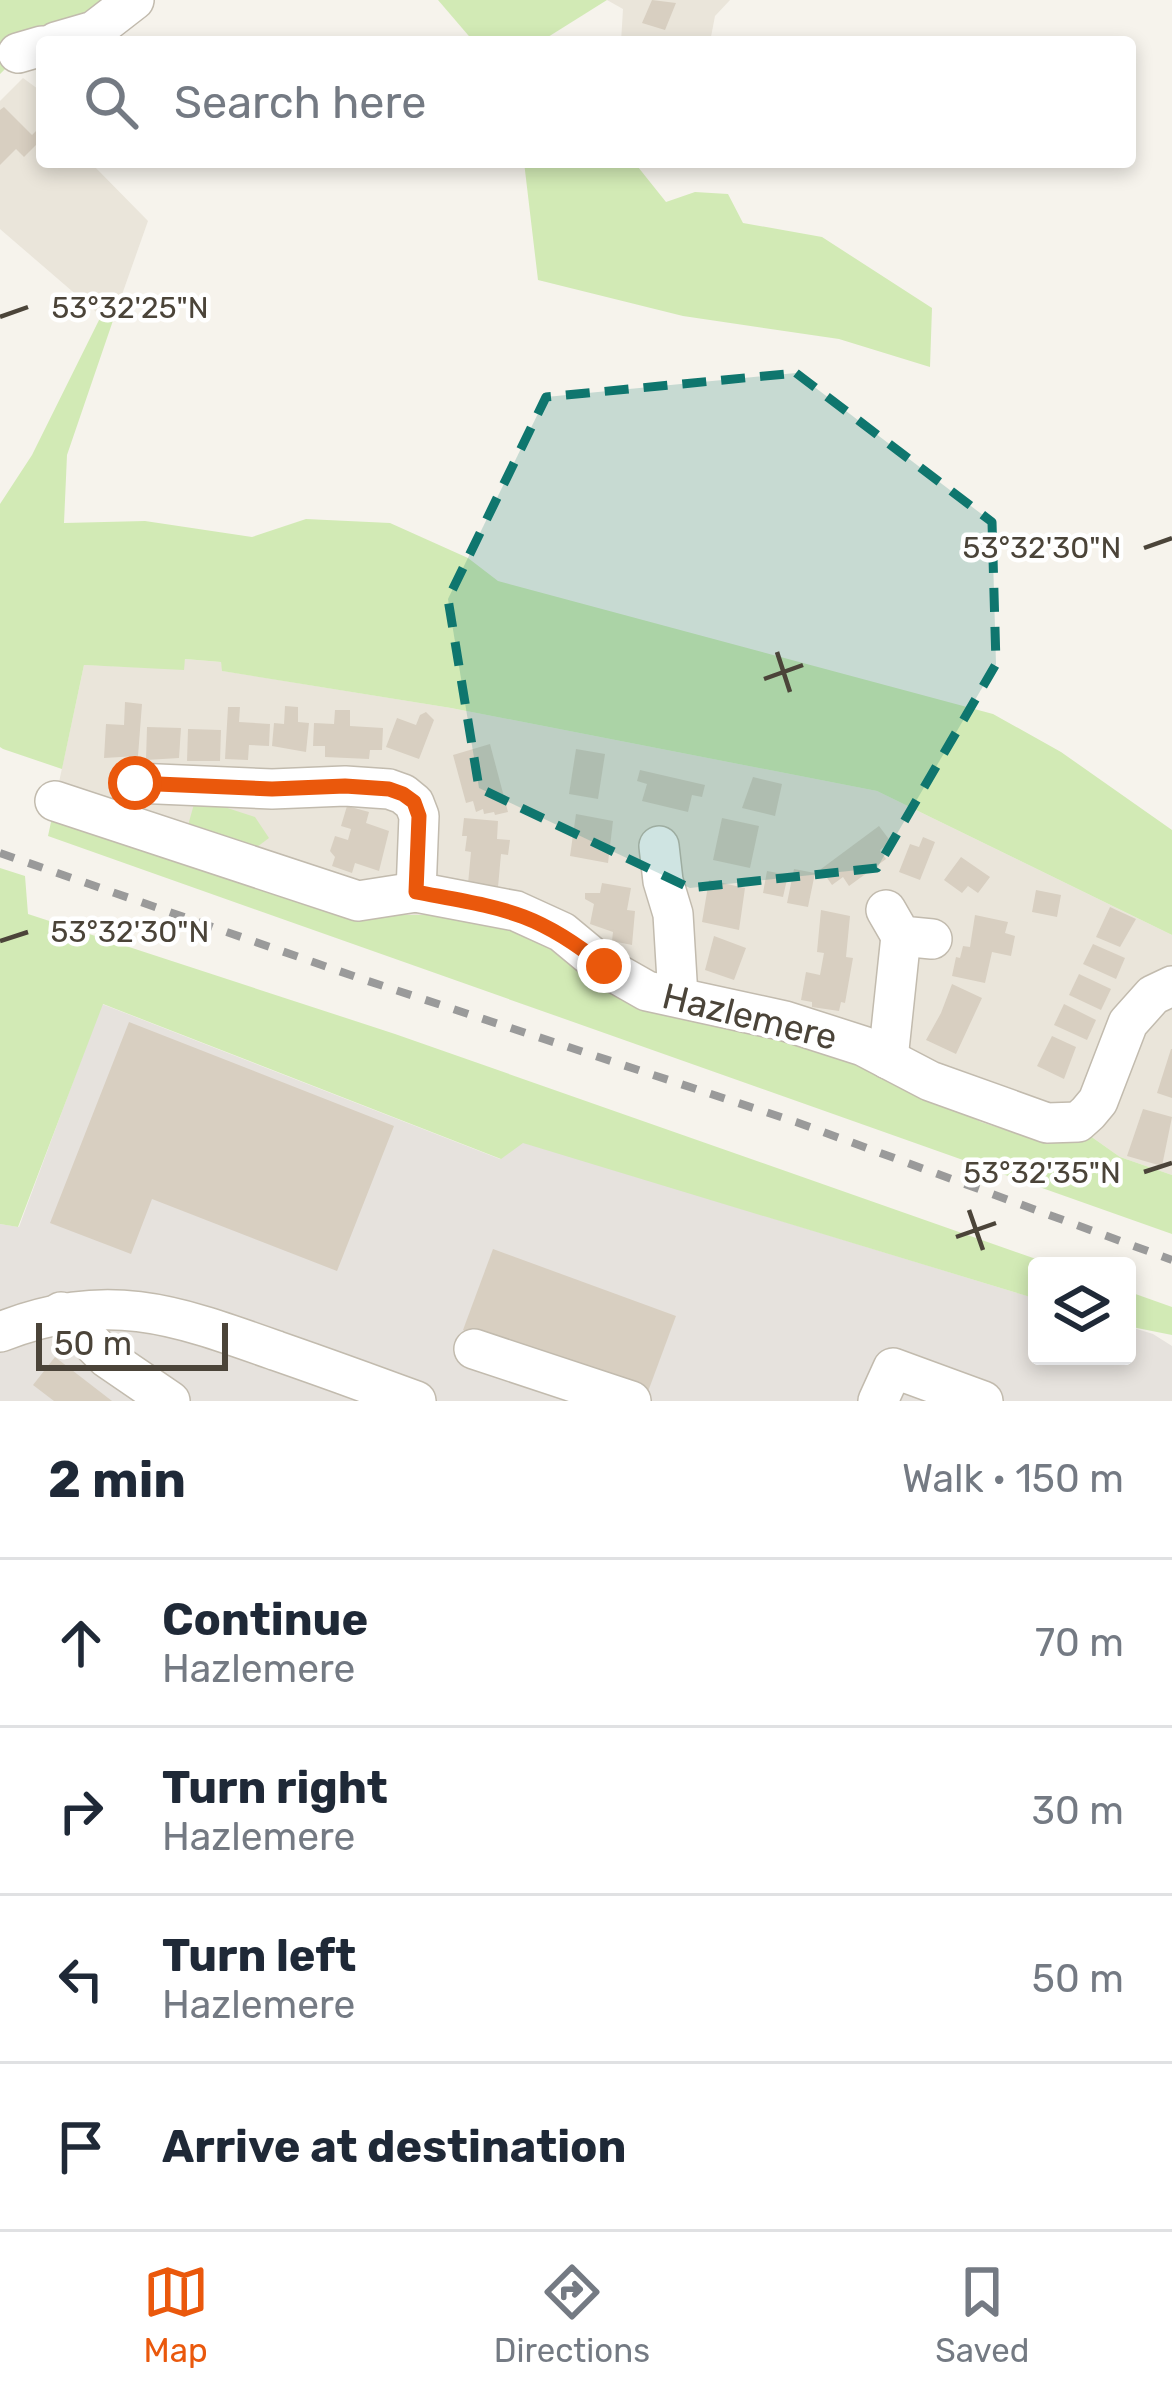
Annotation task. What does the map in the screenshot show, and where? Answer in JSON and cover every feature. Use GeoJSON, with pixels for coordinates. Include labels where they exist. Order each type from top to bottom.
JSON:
{"type":"FeatureCollection","features":[{"type":"Feature","properties":{"kind":"street"},"geometry":{"type":"LineString","coordinates":[[77,36],[94,31],[134,0]]}},
{"type":"Feature","properties":{"kind":"street"},"geometry":{"type":"LineString","coordinates":[[55,801],[358,902],[416,892],[419,816],[414,802],[389,789],[345,786],[286,804],[135,783]]}},
{"type":"Feature","properties":{"kind":"street"},"geometry":{"type":"LineString","coordinates":[[660,839],[663,881],[673,914],[677,997]]}},
{"type":"Feature","properties":{"kind":"street","name":"Hazlemere"},"geometry":{"type":"LineString","coordinates":[[416,892],[516,911],[562,932],[604,966],[647,991],[785,1021],[863,1046],[929,1081],[1047,1124],[1078,1122],[1098,1100],[1128,1023],[1153,995],[1172,986]]}},
{"type":"Feature","properties":{"kind":"street"},"geometry":{"type":"LineString","coordinates":[[888,1059],[906,928]]}},
{"type":"Feature","properties":{"kind":"street"},"geometry":{"type":"LineString","coordinates":[[0,1332],[62,1312],[102,1309],[187,1318],[416,1401]]}},
{"type":"Feature","properties":{"kind":"street"},"geometry":{"type":"LineString","coordinates":[[62,1312],[107,1358],[170,1401]]}},
{"type":"Feature","properties":{"kind":"street"},"geometry":{"type":"LineString","coordinates":[[474,1349],[631,1401]]}},
{"type":"Feature","properties":{"kind":"street"},"geometry":{"type":"LineString","coordinates":[[878,1401],[893,1368],[982,1401]]}},
{"type":"Feature","properties":{"kind":"highlighted area"},"geometry":{"type":"Polygon","coordinates":[[[796,373],[992,522],[996,664],[877,868],[690,888],[479,788],[448,599],[546,397],[796,373]]]}},
{"type":"Feature","properties":{"kind":"shaded area"},"geometry":{"type":"Polygon","coordinates":[[[607,0],[730,0],[715,16],[711,36],[621,36],[623,9],[607,0]]]}},
{"type":"Feature","properties":{"kind":"shaded area"},"geometry":{"type":"Polygon","coordinates":[[[23,78],[36,88],[36,168],[96,168],[148,221],[119,303],[105,308],[101,316],[0,229],[0,101],[23,78]]]}},
{"type":"Feature","properties":{"kind":"shaded area"},"geometry":{"type":"Polygon","coordinates":[[[185,659],[221,662],[223,671],[451,708],[877,791],[1172,935],[1172,1175],[1120,1157],[1086,1133],[1052,1139],[1021,1135],[981,1122],[869,1065],[360,915],[55,801],[84,665],[183,669],[185,659]]]}},
{"type":"Feature","properties":{"kind":"shaded area"},"geometry":{"type":"Polygon","coordinates":[[[102,1004],[500,1159],[523,1142],[1028,1296],[1028,1365],[1136,1365],[1136,1329],[1153,1334],[1172,1346],[1172,1401],[0,1401],[0,1224],[19,1227],[102,1004]]]}},
{"type":"Feature","properties":{"kind":"green space"},"geometry":{"type":"Polygon","coordinates":[[[0,0],[122,0],[59,36],[36,36],[36,49],[0,74],[0,0]]]}},
{"type":"Feature","properties":{"kind":"green space"},"geometry":{"type":"Polygon","coordinates":[[[438,0],[607,0],[550,36],[469,36],[438,0]]]}},
{"type":"Feature","properties":{"kind":"green space"},"geometry":{"type":"Polygon","coordinates":[[[525,168],[639,168],[666,202],[695,192],[728,194],[743,223],[822,237],[932,308],[930,367],[839,339],[683,316],[538,280],[525,168]]]}},
{"type":"Feature","properties":{"kind":"green space"},"geometry":{"type":"Polygon","coordinates":[[[119,303],[67,455],[64,523],[145,521],[252,537],[306,519],[390,523],[468,558],[498,581],[993,714],[1061,752],[1172,830],[1172,935],[877,791],[451,708],[222,671],[221,662],[185,659],[184,670],[84,665],[62,769],[3,749],[0,504],[32,455],[105,308],[119,303]]]}},
{"type":"Feature","properties":{"kind":"green space"},"geometry":{"type":"Polygon","coordinates":[[[212,803],[255,817],[269,838],[253,850],[187,829],[194,804],[212,803]]]}},
{"type":"Feature","properties":{"kind":"green space"},"geometry":{"type":"Polygon","coordinates":[[[54,808],[360,915],[437,915],[489,923],[546,942],[769,1031],[869,1065],[981,1122],[1021,1135],[1052,1139],[1086,1133],[1120,1157],[1172,1175],[1172,1234],[48,836],[54,808]]]}},
{"type":"Feature","properties":{"kind":"green space"},"geometry":{"type":"Polygon","coordinates":[[[0,868],[25,876],[28,914],[395,1034],[1030,1257],[1028,1296],[523,1143],[501,1159],[103,1004],[18,1227],[0,1224],[0,868]]]}},
{"type":"Feature","properties":{"kind":"green space"},"geometry":{"type":"Polygon","coordinates":[[[1136,1294],[1172,1307],[1172,1335],[1136,1328],[1136,1294]]]}},
{"type":"Feature","properties":{"kind":"building"},"geometry":{"type":"Polygon","coordinates":[[[652,0],[676,3],[665,30],[642,23],[652,0]]]}},
{"type":"Feature","properties":{"kind":"building"},"geometry":{"type":"Polygon","coordinates":[[[4,107],[32,135],[36,131],[36,145],[24,157],[16,149],[0,165],[0,110],[4,107]]]}},
{"type":"Feature","properties":{"kind":"building"},"geometry":{"type":"Polygon","coordinates":[[[125,702],[142,704],[138,756],[104,758],[106,724],[124,725],[125,702]]]}},
{"type":"Feature","properties":{"kind":"building"},"geometry":{"type":"Polygon","coordinates":[[[285,706],[298,707],[298,722],[309,723],[306,752],[272,746],[274,723],[284,724],[285,706]]]}},
{"type":"Feature","properties":{"kind":"building"},"geometry":{"type":"Polygon","coordinates":[[[228,707],[240,707],[239,722],[270,724],[269,746],[249,745],[248,760],[225,759],[228,707]]]}},
{"type":"Feature","properties":{"kind":"building"},"geometry":{"type":"Polygon","coordinates":[[[335,710],[350,710],[350,726],[383,728],[382,750],[370,750],[369,759],[325,757],[325,746],[313,746],[314,723],[334,724],[335,710]]]}},
{"type":"Feature","properties":{"kind":"building"},"geometry":{"type":"Polygon","coordinates":[[[426,712],[434,720],[419,759],[386,747],[397,718],[416,725],[426,712]]]}},
{"type":"Feature","properties":{"kind":"building"},"geometry":{"type":"Polygon","coordinates":[[[147,727],[181,728],[179,758],[146,760],[147,727]]]}},
{"type":"Feature","properties":{"kind":"building"},"geometry":{"type":"Polygon","coordinates":[[[188,729],[221,730],[220,761],[187,761],[188,729]]]}},
{"type":"Feature","properties":{"kind":"building"},"geometry":{"type":"Polygon","coordinates":[[[490,744],[508,812],[495,815],[484,814],[483,809],[476,812],[473,801],[466,803],[453,755],[490,744]]]}},
{"type":"Feature","properties":{"kind":"building"},"geometry":{"type":"Polygon","coordinates":[[[576,749],[605,754],[598,799],[569,794],[576,749]]]}},
{"type":"Feature","properties":{"kind":"building"},"geometry":{"type":"Polygon","coordinates":[[[640,770],[705,785],[702,797],[692,795],[688,812],[642,801],[647,784],[637,781],[640,770]]]}},
{"type":"Feature","properties":{"kind":"building"},"geometry":{"type":"Polygon","coordinates":[[[753,777],[782,784],[775,816],[742,808],[753,777]]]}},
{"type":"Feature","properties":{"kind":"building"},"geometry":{"type":"Polygon","coordinates":[[[347,806],[369,812],[366,823],[389,831],[379,871],[355,863],[352,873],[332,866],[335,836],[348,840],[351,829],[341,826],[347,806]]]}},
{"type":"Feature","properties":{"kind":"building"},"geometry":{"type":"Polygon","coordinates":[[[576,814],[613,821],[608,863],[570,856],[576,814]]]}},
{"type":"Feature","properties":{"kind":"building"},"geometry":{"type":"Polygon","coordinates":[[[464,818],[498,821],[497,839],[510,840],[508,855],[501,854],[498,887],[468,884],[471,852],[465,851],[464,818]]]}},
{"type":"Feature","properties":{"kind":"building"},"geometry":{"type":"Polygon","coordinates":[[[722,818],[759,826],[750,868],[713,860],[722,818]]]}},
{"type":"Feature","properties":{"kind":"building"},"geometry":{"type":"Polygon","coordinates":[[[879,826],[891,842],[880,850],[886,859],[849,886],[843,877],[832,885],[821,869],[879,826]]]}},
{"type":"Feature","properties":{"kind":"building"},"geometry":{"type":"Polygon","coordinates":[[[923,837],[935,842],[920,880],[899,872],[910,844],[919,847],[923,837]]]}},
{"type":"Feature","properties":{"kind":"building"},"geometry":{"type":"Polygon","coordinates":[[[961,857],[990,877],[978,893],[968,886],[962,893],[944,880],[961,857]]]}},
{"type":"Feature","properties":{"kind":"building"},"geometry":{"type":"Polygon","coordinates":[[[794,869],[815,873],[808,907],[787,903],[794,869]]]}},
{"type":"Feature","properties":{"kind":"building"},"geometry":{"type":"Polygon","coordinates":[[[767,871],[788,875],[783,897],[763,893],[767,871]]]}},
{"type":"Feature","properties":{"kind":"building"},"geometry":{"type":"Polygon","coordinates":[[[709,880],[745,888],[739,930],[702,922],[709,880]]]}},
{"type":"Feature","properties":{"kind":"building"},"geometry":{"type":"Polygon","coordinates":[[[602,883],[631,888],[627,910],[635,911],[632,945],[612,941],[613,932],[590,924],[594,904],[585,899],[585,893],[600,893],[602,883]]]}},
{"type":"Feature","properties":{"kind":"building"},"geometry":{"type":"Polygon","coordinates":[[[1036,890],[1061,895],[1057,917],[1032,912],[1036,890]]]}},
{"type":"Feature","properties":{"kind":"building"},"geometry":{"type":"Polygon","coordinates":[[[1110,907],[1136,919],[1120,947],[1096,937],[1110,907]]]}},
{"type":"Feature","properties":{"kind":"building"},"geometry":{"type":"Polygon","coordinates":[[[821,910],[850,916],[846,957],[853,958],[845,1003],[841,1002],[839,1011],[812,1007],[812,1002],[801,1000],[806,972],[820,975],[824,953],[817,952],[821,910]]]}},
{"type":"Feature","properties":{"kind":"building"},"geometry":{"type":"Polygon","coordinates":[[[975,915],[1008,922],[1005,933],[1015,936],[1011,956],[992,952],[985,983],[952,976],[956,957],[960,958],[963,946],[970,947],[975,915]]]}},
{"type":"Feature","properties":{"kind":"building"},"geometry":{"type":"Polygon","coordinates":[[[714,936],[746,948],[734,980],[705,970],[714,936]]]}},
{"type":"Feature","properties":{"kind":"building"},"geometry":{"type":"Polygon","coordinates":[[[1093,944],[1125,958],[1116,979],[1083,964],[1093,944]]]}},
{"type":"Feature","properties":{"kind":"building"},"geometry":{"type":"Polygon","coordinates":[[[1079,974],[1111,989],[1101,1010],[1069,995],[1079,974]]]}},
{"type":"Feature","properties":{"kind":"building"},"geometry":{"type":"Polygon","coordinates":[[[952,984],[982,998],[956,1054],[926,1040],[952,984]]]}},
{"type":"Feature","properties":{"kind":"building"},"geometry":{"type":"Polygon","coordinates":[[[1064,1004],[1096,1020],[1087,1040],[1054,1025],[1064,1004]]]}},
{"type":"Feature","properties":{"kind":"building"},"geometry":{"type":"Polygon","coordinates":[[[129,1022],[394,1126],[337,1271],[152,1199],[131,1254],[50,1223],[129,1022]]]}},
{"type":"Feature","properties":{"kind":"building"},"geometry":{"type":"Polygon","coordinates":[[[1052,1036],[1076,1047],[1064,1079],[1037,1066],[1052,1036]]]}},
{"type":"Feature","properties":{"kind":"building"},"geometry":{"type":"Polygon","coordinates":[[[1172,1049],[1172,1098],[1157,1093],[1172,1049]]]}},
{"type":"Feature","properties":{"kind":"building"},"geometry":{"type":"Polygon","coordinates":[[[1143,1109],[1172,1117],[1162,1166],[1127,1156],[1143,1109]]]}},
{"type":"Feature","properties":{"kind":"building"},"geometry":{"type":"Polygon","coordinates":[[[493,1249],[676,1316],[646,1397],[463,1330],[493,1249]]]}},
{"type":"Feature","properties":{"kind":"building"},"geometry":{"type":"Polygon","coordinates":[[[55,1357],[112,1401],[54,1401],[33,1385],[55,1357]]]}},
{"type":"Feature","properties":{"kind":"railway"},"geometry":{"type":"LineString","coordinates":[[0,853],[796,1122],[1172,1260]]}},
{"type":"Feature","properties":{"kind":"route"},"geometry":{"type":"LineString","coordinates":[[135,783],[272,789],[345,786],[403,794],[414,802],[419,816],[416,892],[516,911],[562,932],[604,966]]}}]}
